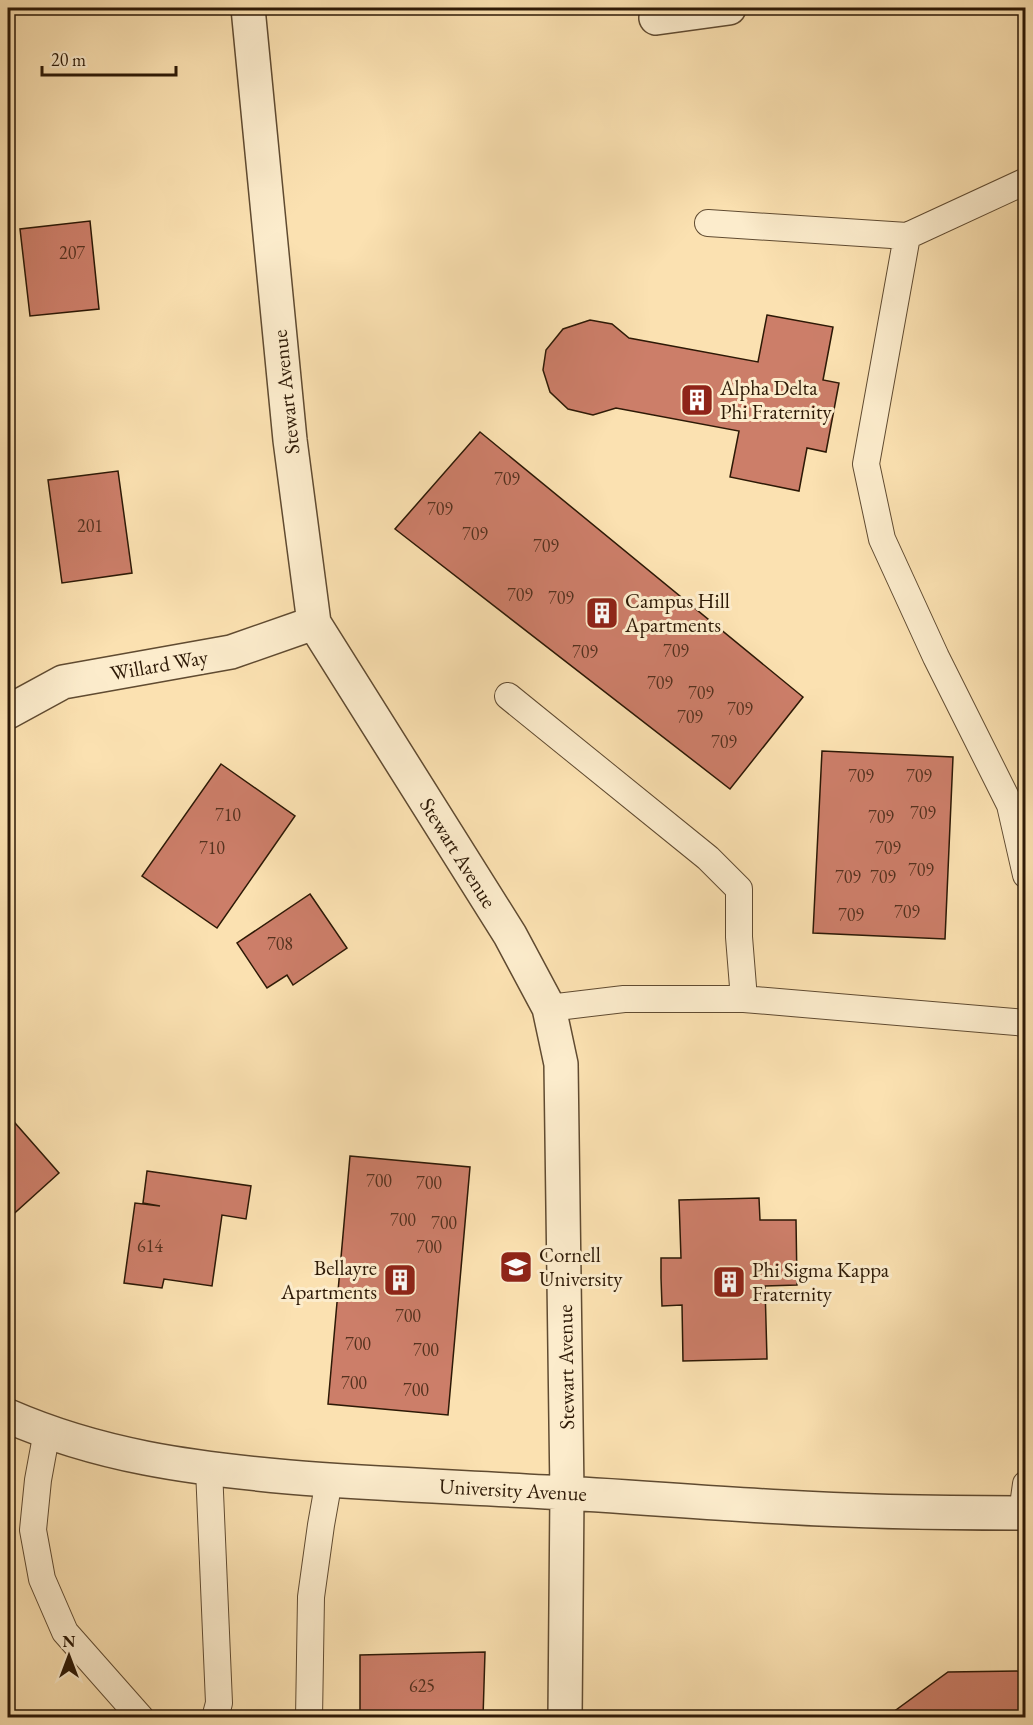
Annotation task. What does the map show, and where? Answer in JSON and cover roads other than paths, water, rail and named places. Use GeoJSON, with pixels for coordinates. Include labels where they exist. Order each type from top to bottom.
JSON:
{"type":"FeatureCollection","features":[{"type":"Feature","properties":{"kind":"street","name":"Stewart Avenue"},"geometry":{"type":"LineString","coordinates":[[248,8],[290,440],[314,623],[510,935],[549,1008],[561,1064],[567,1493],[566,1718]]}},
{"type":"Feature","properties":{"kind":"street"},"geometry":{"type":"LineString","coordinates":[[656,18],[729,8]]}},
{"type":"Feature","properties":{"kind":"street","name":"Willard Way"},"geometry":{"type":"LineString","coordinates":[[8,712],[63,682],[231,652],[314,623]]}},
{"type":"Feature","properties":{"kind":"street","name":"University Avenue"},"geometry":{"type":"LineString","coordinates":[[8,1416],[47,1431],[132,1456],[209,1469],[329,1480],[786,1508],[1024,1504]]}},
{"type":"Feature","properties":{"kind":"lane"},"geometry":{"type":"LineString","coordinates":[[708,223],[907,236],[1026,181]]}},
{"type":"Feature","properties":{"kind":"lane"},"geometry":{"type":"LineString","coordinates":[[907,236],[866,464],[882,539],[936,657],[1010,805],[1026,875]]}},
{"type":"Feature","properties":{"kind":"lane"},"geometry":{"type":"LineString","coordinates":[[508,696],[708,858],[739,890],[739,938],[744,999]]}},
{"type":"Feature","properties":{"kind":"lane"},"geometry":{"type":"LineString","coordinates":[[549,1008],[624,999],[744,999],[1026,1023]]}},
{"type":"Feature","properties":{"kind":"lane"},"geometry":{"type":"LineString","coordinates":[[47,1431],[38,1479],[33,1530],[42,1579],[65,1632],[141,1718]]}},
{"type":"Feature","properties":{"kind":"lane"},"geometry":{"type":"LineString","coordinates":[[209,1469],[219,1703],[215,1718]]}},
{"type":"Feature","properties":{"kind":"lane"},"geometry":{"type":"LineString","coordinates":[[309,1718],[311,1597],[329,1480]]}},
{"type":"Feature","properties":{"kind":"place","name":"Alpha Delta Phi Fraternity"},"geometry":{"type":"Point","coordinates":[697,400]}},
{"type":"Feature","properties":{"kind":"place","name":"Campus Hill Apartments"},"geometry":{"type":"Point","coordinates":[602,613]}},
{"type":"Feature","properties":{"kind":"place","name":"Cornell University"},"geometry":{"type":"Point","coordinates":[516,1267]}},
{"type":"Feature","properties":{"kind":"place","name":"Bellayre Apartments"},"geometry":{"type":"Point","coordinates":[400,1280]}},
{"type":"Feature","properties":{"kind":"place","name":"Phi Sigma Kappa Fraternity"},"geometry":{"type":"Point","coordinates":[729,1282]}}]}
